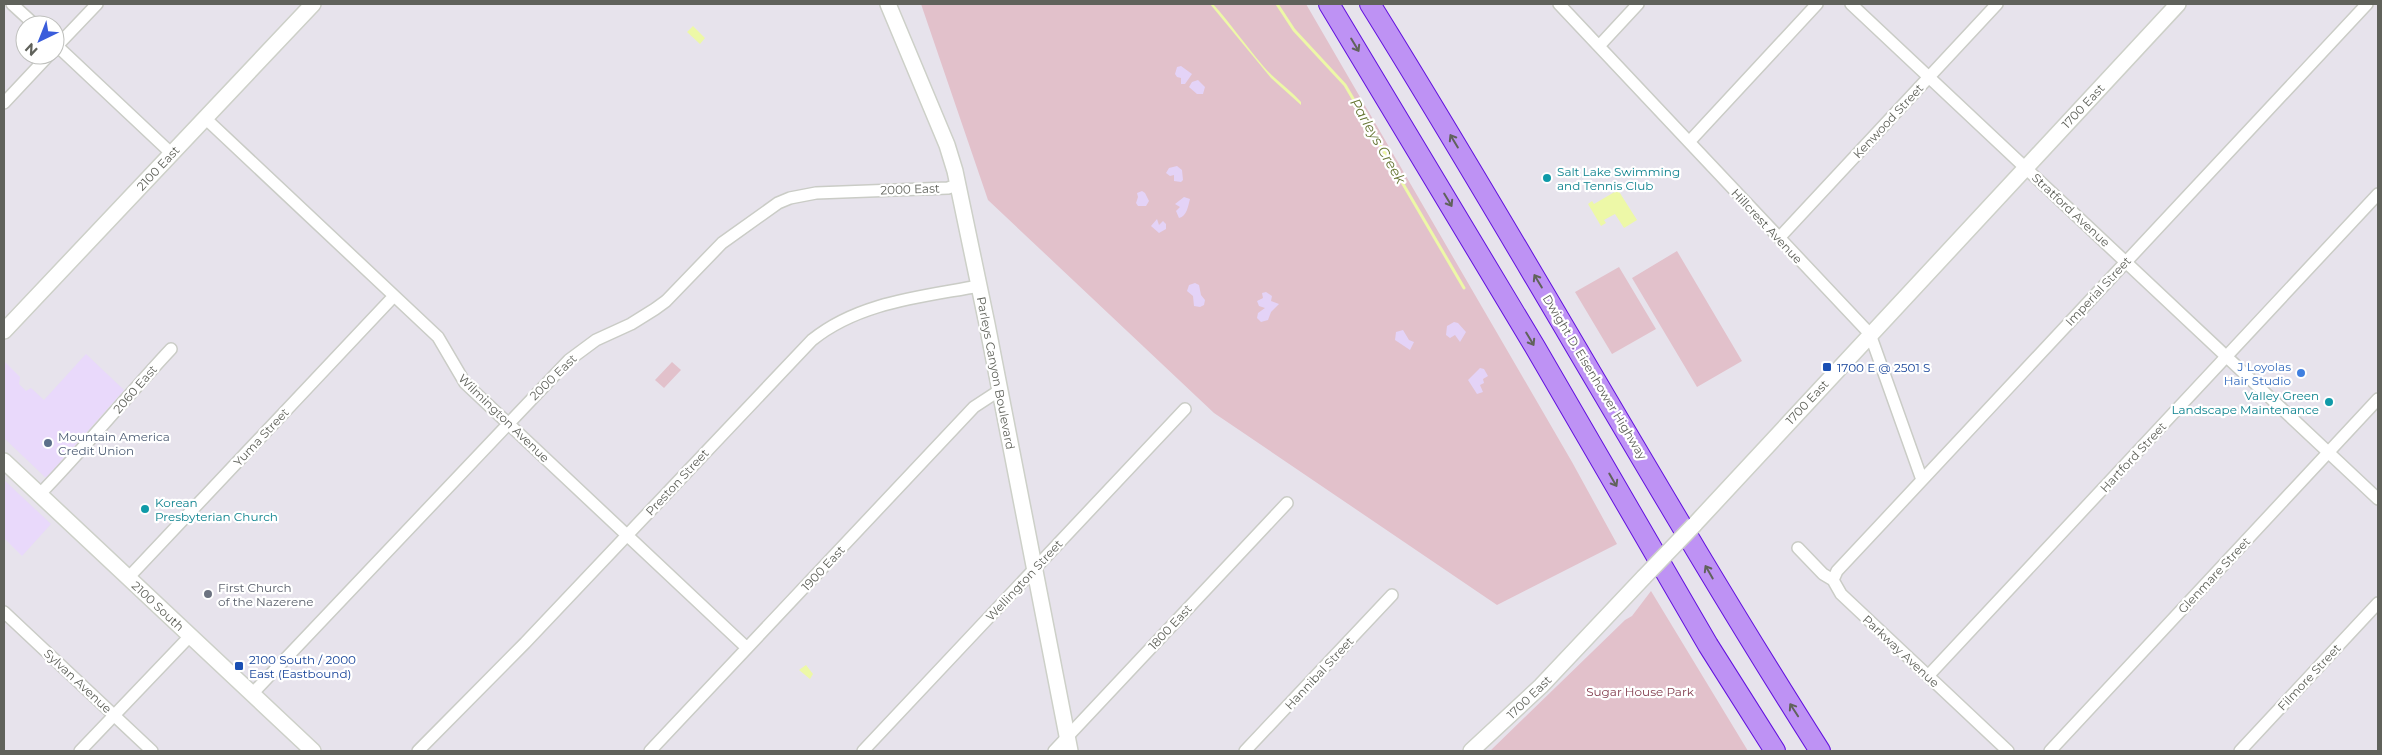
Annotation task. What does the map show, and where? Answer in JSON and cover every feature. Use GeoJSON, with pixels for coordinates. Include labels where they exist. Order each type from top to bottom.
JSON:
{"type":"FeatureCollection","features":[{"type":"Feature","properties":{"kind":"highway"},"geometry":{"type":"LineString","coordinates":[[1329,4],[1535,347],[1708,645],[1775,751]]}},
{"type":"Feature","properties":{"kind":"highway","name":"Dwight D. Eisenhower Highway"},"geometry":{"type":"LineString","coordinates":[[1370,4],[1498,214],[1743,630],[1820,751]]}},
{"type":"Feature","properties":{"kind":"street"},"geometry":{"type":"LineString","coordinates":[[12,4],[24,15]]}},
{"type":"Feature","properties":{"kind":"street"},"geometry":{"type":"LineString","coordinates":[[65,37],[97,4]]}},
{"type":"Feature","properties":{"kind":"street","name":"2100 East"},"geometry":{"type":"LineString","coordinates":[[4,331],[313,4]]}},
{"type":"Feature","properties":{"kind":"street","name":"Parleys Canyon Boulevard"},"geometry":{"type":"LineString","coordinates":[[888,4],[947,146],[957,186],[1000,390],[1069,744]]}},
{"type":"Feature","properties":{"kind":"street","name":"Hillcrest Avenue"},"geometry":{"type":"LineString","coordinates":[[1560,4],[1870,334],[1922,480]]}},
{"type":"Feature","properties":{"kind":"street"},"geometry":{"type":"LineString","coordinates":[[1599,46],[1638,4]]}},
{"type":"Feature","properties":{"kind":"street"},"geometry":{"type":"LineString","coordinates":[[1689,142],[1817,4]]}},
{"type":"Feature","properties":{"kind":"street","name":"Stratford Avenue"},"geometry":{"type":"LineString","coordinates":[[1852,4],[2378,499]]}},
{"type":"Feature","properties":{"kind":"street","name":"Kenwood Street"},"geometry":{"type":"LineString","coordinates":[[1779,238],[1997,4]]}},
{"type":"Feature","properties":{"kind":"street","name":"1700 East"},"geometry":{"type":"LineString","coordinates":[[1471,751],[1541,686],[1694,525],[2178,4]]}},
{"type":"Feature","properties":{"kind":"street","name":"Imperial Street"},"geometry":{"type":"LineString","coordinates":[[1833,580],[1837,571],[2367,4]]}},
{"type":"Feature","properties":{"kind":"street"},"geometry":{"type":"LineString","coordinates":[[65,54],[172,154]]}},
{"type":"Feature","properties":{"kind":"street"},"geometry":{"type":"LineString","coordinates":[[4,103],[40,65]]}},
{"type":"Feature","properties":{"kind":"street","name":"Wilmington Avenue"},"geometry":{"type":"LineString","coordinates":[[205,118],[438,337],[462,379],[747,648]]}},
{"type":"Feature","properties":{"kind":"street","name":"2000 East"},"geometry":{"type":"LineString","coordinates":[[252,694],[507,423],[569,360],[596,340],[631,324],[655,309],[722,243],[778,203],[790,198],[816,193],[948,188],[957,186]]}},
{"type":"Feature","properties":{"kind":"street","name":"Hartford Street"},"geometry":{"type":"LineString","coordinates":[[1928,676],[2378,194]]}},
{"type":"Feature","properties":{"kind":"street","name":"Preston Street"},"geometry":{"type":"LineString","coordinates":[[418,751],[525,643],[798,353],[825,330],[849,316],[874,307],[979,286]]}},
{"type":"Feature","properties":{"kind":"street","name":"Yuma Street"},"geometry":{"type":"LineString","coordinates":[[128,578],[394,296]]}},
{"type":"Feature","properties":{"kind":"street","name":"2060 East"},"geometry":{"type":"LineString","coordinates":[[40,495],[171,349]]}},
{"type":"Feature","properties":{"kind":"street","name":"1900 East"},"geometry":{"type":"LineString","coordinates":[[650,751],[974,407],[1000,390]]}},
{"type":"Feature","properties":{"kind":"street","name":"Glenmare Street"},"geometry":{"type":"LineString","coordinates":[[2050,751],[2378,399]]}},
{"type":"Feature","properties":{"kind":"street","name":"Wellington Street"},"geometry":{"type":"LineString","coordinates":[[863,751],[1185,409]]}},
{"type":"Feature","properties":{"kind":"street","name":"2100 South"},"geometry":{"type":"LineString","coordinates":[[4,461],[313,751]]}},
{"type":"Feature","properties":{"kind":"street","name":"1800 East"},"geometry":{"type":"LineString","coordinates":[[1054,751],[1069,744],[1287,503]]}},
{"type":"Feature","properties":{"kind":"street","name":"Parkway Avenue"},"geometry":{"type":"LineString","coordinates":[[1798,548],[1823,574],[1833,580],[1838,591],[2008,751]]}},
{"type":"Feature","properties":{"kind":"street","name":"Hannibal Street"},"geometry":{"type":"LineString","coordinates":[[1246,751],[1392,595]]}},
{"type":"Feature","properties":{"kind":"street","name":"Filmore Street"},"geometry":{"type":"LineString","coordinates":[[2240,751],[2378,603]]}},
{"type":"Feature","properties":{"kind":"street","name":"Sylvan Avenue"},"geometry":{"type":"LineString","coordinates":[[4,612],[152,751]]}},
{"type":"Feature","properties":{"kind":"street"},"geometry":{"type":"LineString","coordinates":[[80,751],[190,636]]}},
{"type":"Feature","properties":{"kind":"shaded area"},"geometry":{"type":"Polygon","coordinates":[[[1210,4],[1213,4],[1226,19],[1264,67],[1297,97],[1301,105],[1271,78],[1210,4]]]}},
{"type":"Feature","properties":{"kind":"shaded area"},"geometry":{"type":"Polygon","coordinates":[[[693,26],[705,38],[700,44],[687,32],[693,26]]]}},
{"type":"Feature","properties":{"kind":"shaded area"},"geometry":{"type":"Polygon","coordinates":[[[1618,190],[1637,220],[1624,228],[1615,214],[1604,220],[1606,223],[1601,226],[1588,204],[1592,201],[1594,204],[1618,190]]]}},
{"type":"Feature","properties":{"kind":"shaded area"},"geometry":{"type":"Polygon","coordinates":[[[86,354],[124,390],[46,478],[4,438],[4,361],[20,377],[19,384],[26,391],[31,388],[44,400],[86,354]]]}},
{"type":"Feature","properties":{"kind":"shaded area"},"geometry":{"type":"Polygon","coordinates":[[[4,480],[51,524],[22,556],[4,538],[4,480]]]}},
{"type":"Feature","properties":{"kind":"shaded area"},"geometry":{"type":"Polygon","coordinates":[[[806,665],[813,674],[810,679],[799,670],[806,665]]]}},
{"type":"Feature","properties":{"kind":"green space"},"geometry":{"type":"Polygon","coordinates":[[[921,4],[1306,4],[1572,462],[1617,544],[1497,605],[1214,413],[988,200],[921,4]]]}},
{"type":"Feature","properties":{"kind":"green space"},"geometry":{"type":"Polygon","coordinates":[[[1677,251],[1742,361],[1697,387],[1632,278],[1677,251]]]}},
{"type":"Feature","properties":{"kind":"green space"},"geometry":{"type":"Polygon","coordinates":[[[1619,267],[1656,329],[1612,354],[1575,292],[1619,267]]]}},
{"type":"Feature","properties":{"kind":"green space"},"geometry":{"type":"Polygon","coordinates":[[[672,362],[681,370],[664,388],[655,380],[672,362]]]}},
{"type":"Feature","properties":{"kind":"green space","name":"Sugar House Park"},"geometry":{"type":"Polygon","coordinates":[[[1651,591],[1748,751],[1490,751],[1625,620],[1632,616],[1651,591]]]}},
{"type":"Feature","properties":{"kind":"sand"},"geometry":{"type":"Polygon","coordinates":[[[1181,66],[1192,74],[1185,84],[1181,84],[1181,78],[1175,74],[1177,67],[1181,66]]]}},
{"type":"Feature","properties":{"kind":"sand"},"geometry":{"type":"Polygon","coordinates":[[[1198,80],[1205,87],[1203,94],[1197,94],[1189,87],[1192,82],[1198,80]]]}},
{"type":"Feature","properties":{"kind":"sand"},"geometry":{"type":"Polygon","coordinates":[[[1177,166],[1182,170],[1183,180],[1181,182],[1174,181],[1174,175],[1170,176],[1166,173],[1169,168],[1177,166]]]}},
{"type":"Feature","properties":{"kind":"sand"},"geometry":{"type":"Polygon","coordinates":[[[1142,191],[1149,201],[1146,206],[1138,206],[1136,203],[1137,193],[1142,191]]]}},
{"type":"Feature","properties":{"kind":"sand"},"geometry":{"type":"Polygon","coordinates":[[[1184,197],[1190,199],[1188,208],[1182,217],[1179,218],[1176,211],[1180,207],[1175,204],[1184,197]]]}},
{"type":"Feature","properties":{"kind":"sand"},"geometry":{"type":"Polygon","coordinates":[[[1157,219],[1159,225],[1163,221],[1166,224],[1166,229],[1159,233],[1151,226],[1157,219]]]}},
{"type":"Feature","properties":{"kind":"sand"},"geometry":{"type":"Polygon","coordinates":[[[1195,283],[1199,285],[1201,295],[1205,300],[1204,305],[1200,307],[1194,306],[1193,296],[1187,291],[1189,285],[1195,283]]]}},
{"type":"Feature","properties":{"kind":"sand"},"geometry":{"type":"Polygon","coordinates":[[[1266,292],[1272,296],[1271,301],[1279,304],[1271,312],[1268,320],[1261,322],[1257,318],[1258,313],[1265,308],[1259,306],[1257,301],[1263,298],[1262,293],[1266,292]]]}},
{"type":"Feature","properties":{"kind":"sand"},"geometry":{"type":"Polygon","coordinates":[[[1454,322],[1458,323],[1466,332],[1460,342],[1455,335],[1450,338],[1446,335],[1447,326],[1454,322]]]}},
{"type":"Feature","properties":{"kind":"sand"},"geometry":{"type":"Polygon","coordinates":[[[1403,330],[1409,340],[1414,342],[1410,350],[1395,340],[1396,332],[1403,330]]]}},
{"type":"Feature","properties":{"kind":"sand"},"geometry":{"type":"Polygon","coordinates":[[[1480,368],[1484,369],[1488,376],[1483,379],[1484,383],[1480,385],[1483,392],[1477,394],[1468,380],[1480,368]]]}},
{"type":"Feature","properties":{"kind":"waterway","name":"Parleys Creek"},"geometry":{"type":"LineString","coordinates":[[1277,4],[1294,30],[1345,85],[1464,288]]}},
{"type":"Feature","properties":{"kind":"place","name":"Salt Lake Swimming and Tennis Club"},"geometry":{"type":"Point","coordinates":[1547,178]}},
{"type":"Feature","properties":{"kind":"place","name":"1700 E @ 2501 S"},"geometry":{"type":"Point","coordinates":[1827,367]}},
{"type":"Feature","properties":{"kind":"place","name":"J Loyolas Hair Studio"},"geometry":{"type":"Point","coordinates":[2301,373]}},
{"type":"Feature","properties":{"kind":"place","name":"Valley Green Landscape Maintenance"},"geometry":{"type":"Point","coordinates":[2329,402]}},
{"type":"Feature","properties":{"kind":"place","name":"Mountain America Credit Union"},"geometry":{"type":"Point","coordinates":[48,443]}},
{"type":"Feature","properties":{"kind":"place","name":"Korean Presbyterian Church"},"geometry":{"type":"Point","coordinates":[145,509]}},
{"type":"Feature","properties":{"kind":"place","name":"First Church of the Nazerene"},"geometry":{"type":"Point","coordinates":[208,594]}},
{"type":"Feature","properties":{"kind":"place","name":"2100 South / 2000 East (Eastbound)"},"geometry":{"type":"Point","coordinates":[239,666]}}]}
